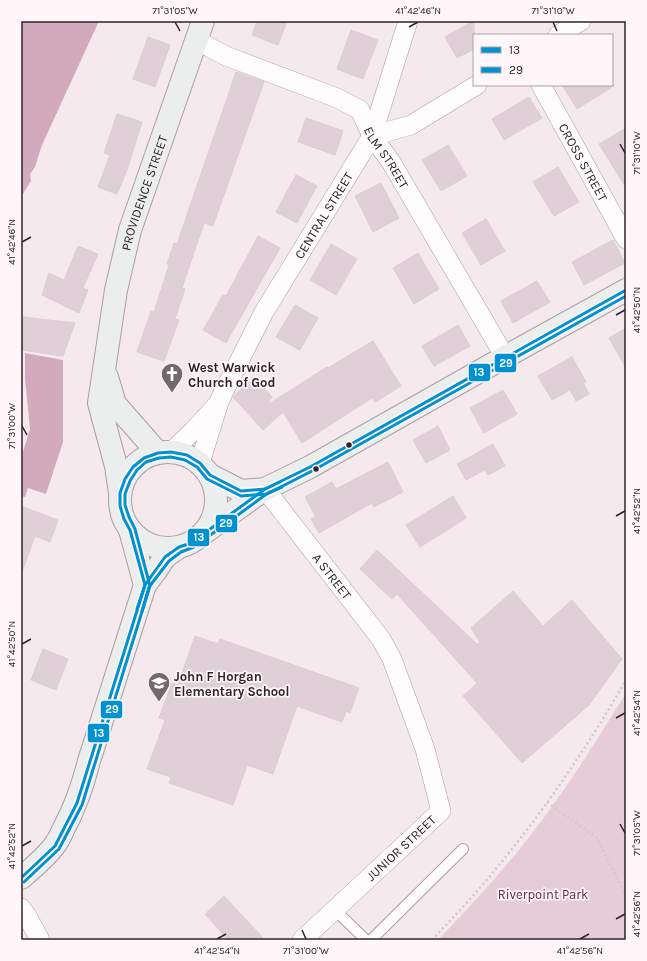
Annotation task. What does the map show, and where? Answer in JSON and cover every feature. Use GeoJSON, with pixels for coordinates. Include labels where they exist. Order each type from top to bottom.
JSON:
{"type":"FeatureCollection","features":[{"type":"Feature","properties":{"kind":"main road","name":"PROVIDENCE STREET"},"geometry":{"type":"LineString","coordinates":[[120,493],[116,466],[99,403],[116,290],[130,230],[200,30]]}},
{"type":"Feature","properties":{"kind":"main road"},"geometry":{"type":"LineString","coordinates":[[130,530],[140,539],[152,546],[165,548],[179,547],[191,543],[265,489],[310,467],[505,356],[626,290]]}},
{"type":"Feature","properties":{"kind":"main road","name":"PROVIDENCE STREET"},"geometry":{"type":"LineString","coordinates":[[105,370],[115,404],[164,452]]}},
{"type":"Feature","properties":{"kind":"main road"},"geometry":{"type":"LineString","coordinates":[[145,585],[130,530],[124,519],[120,506],[120,493],[125,479],[133,467],[144,458],[164,452],[187,455],[205,469],[241,491],[265,489]]}},
{"type":"Feature","properties":{"kind":"main road"},"geometry":{"type":"LineString","coordinates":[[201,535],[211,522],[216,507],[216,490],[205,469]]}},
{"type":"Feature","properties":{"kind":"main road"},"geometry":{"type":"LineString","coordinates":[[21,878],[55,846],[77,803],[145,585],[165,557],[179,547]]}},
{"type":"Feature","properties":{"kind":"street","name":"CENTRAL STREET"},"geometry":{"type":"LineString","coordinates":[[219,402],[264,312],[372,136],[408,21]]}},
{"type":"Feature","properties":{"kind":"street"},"geometry":{"type":"LineString","coordinates":[[560,34],[581,21]]}},
{"type":"Feature","properties":{"kind":"street","name":"ELM STREET"},"geometry":{"type":"LineString","coordinates":[[200,30],[226,56],[337,98],[360,110],[372,136],[390,162],[505,356]]}},
{"type":"Feature","properties":{"kind":"street"},"geometry":{"type":"LineString","coordinates":[[372,136],[411,125],[475,86]]}},
{"type":"Feature","properties":{"kind":"street","name":"CROSS STREET"},"geometry":{"type":"LineString","coordinates":[[542,86],[626,239]]}},
{"type":"Feature","properties":{"kind":"street"},"geometry":{"type":"LineString","coordinates":[[164,452],[193,431],[219,402]]}},
{"type":"Feature","properties":{"kind":"street"},"geometry":{"type":"LineString","coordinates":[[205,469],[219,402]]}},
{"type":"Feature","properties":{"kind":"street","name":"A STREET"},"geometry":{"type":"LineString","coordinates":[[265,489],[381,639],[392,659],[394,666]]}},
{"type":"Feature","properties":{"kind":"street","name":"JUNIOR STREET"},"geometry":{"type":"LineString","coordinates":[[302,940],[441,811],[425,749],[394,666]]}},
{"type":"Feature","properties":{"kind":"street"},"geometry":{"type":"LineString","coordinates":[[21,908],[40,940]]}},
{"type":"Feature","properties":{"kind":"lane"},"geometry":{"type":"LineString","coordinates":[[371,940],[463,849]]}},
{"type":"Feature","properties":{"kind":"lane"},"geometry":{"type":"LineString","coordinates":[[335,910],[366,940]]}},
{"type":"Feature","properties":{"kind":"path"},"geometry":{"type":"LineString","coordinates":[[432,940],[495,871],[547,802],[602,721],[626,680]]}},
{"type":"Feature","properties":{"kind":"path"},"geometry":{"type":"LineString","coordinates":[[547,802],[598,839],[626,896]]}},
{"type":"Feature","properties":{"kind":"green space","name":"Riverpoint Park"},"geometry":{"type":"Polygon","coordinates":[[[626,693],[626,940],[438,940],[499,874],[546,815],[593,746],[626,693]]]}},
{"type":"Feature","properties":{"kind":"shaded area"},"geometry":{"type":"Polygon","coordinates":[[[21,21],[99,21],[42,145],[35,167],[30,174],[31,181],[21,197],[21,21]]]}},
{"type":"Feature","properties":{"kind":"shaded area"},"geometry":{"type":"Polygon","coordinates":[[[25,353],[63,360],[63,442],[46,494],[28,488],[25,497],[21,496],[21,458],[30,429],[25,379],[25,353]]]}},
{"type":"Feature","properties":{"kind":"building"},"geometry":{"type":"Polygon","coordinates":[[[257,21],[287,21],[278,45],[252,35],[257,21]]]}},
{"type":"Feature","properties":{"kind":"building"},"geometry":{"type":"Polygon","coordinates":[[[474,21],[473,50],[457,58],[445,37],[474,21]]]}},
{"type":"Feature","properties":{"kind":"building"},"geometry":{"type":"Polygon","coordinates":[[[351,30],[378,40],[363,79],[337,69],[351,30]]]}},
{"type":"Feature","properties":{"kind":"building"},"geometry":{"type":"Polygon","coordinates":[[[148,37],[170,45],[155,87],[133,79],[148,37]]]}},
{"type":"Feature","properties":{"kind":"building"},"geometry":{"type":"Polygon","coordinates":[[[236,72],[264,82],[213,226],[204,223],[182,288],[185,289],[175,319],[179,320],[164,361],[137,352],[151,311],[154,312],[169,265],[167,264],[174,243],[177,244],[236,72]]]}},
{"type":"Feature","properties":{"kind":"building"},"geometry":{"type":"Polygon","coordinates":[[[615,85],[577,109],[563,86],[615,85]]]}},
{"type":"Feature","properties":{"kind":"building"},"geometry":{"type":"Polygon","coordinates":[[[529,97],[542,118],[504,140],[492,119],[529,97]]]}},
{"type":"Feature","properties":{"kind":"building"},"geometry":{"type":"Polygon","coordinates":[[[117,114],[142,122],[127,170],[117,194],[98,187],[110,155],[104,153],[117,114]]]}},
{"type":"Feature","properties":{"kind":"building"},"geometry":{"type":"Polygon","coordinates":[[[306,118],[343,131],[335,155],[298,142],[306,118]]]}},
{"type":"Feature","properties":{"kind":"building"},"geometry":{"type":"Polygon","coordinates":[[[626,128],[626,188],[599,144],[626,128]]]}},
{"type":"Feature","properties":{"kind":"building"},"geometry":{"type":"Polygon","coordinates":[[[448,145],[467,176],[441,191],[422,160],[448,145]]]}},
{"type":"Feature","properties":{"kind":"building"},"geometry":{"type":"Polygon","coordinates":[[[558,167],[579,202],[554,216],[533,182],[558,167]]]}},
{"type":"Feature","properties":{"kind":"building"},"geometry":{"type":"Polygon","coordinates":[[[296,175],[317,186],[297,223],[276,212],[296,175]]]}},
{"type":"Feature","properties":{"kind":"building"},"geometry":{"type":"Polygon","coordinates":[[[381,183],[399,218],[373,232],[355,196],[381,183]]]}},
{"type":"Feature","properties":{"kind":"building"},"geometry":{"type":"Polygon","coordinates":[[[486,219],[505,251],[481,265],[462,233],[486,219]]]}},
{"type":"Feature","properties":{"kind":"building"},"geometry":{"type":"Polygon","coordinates":[[[258,236],[280,248],[226,343],[203,330],[223,295],[226,296],[258,236]]]}},
{"type":"Feature","properties":{"kind":"building"},"geometry":{"type":"Polygon","coordinates":[[[613,240],[625,263],[584,285],[572,262],[613,240]]]}},
{"type":"Feature","properties":{"kind":"building"},"geometry":{"type":"Polygon","coordinates":[[[331,244],[357,259],[336,295],[310,280],[331,244]]]}},
{"type":"Feature","properties":{"kind":"building"},"geometry":{"type":"Polygon","coordinates":[[[78,246],[98,254],[83,288],[88,290],[79,313],[42,295],[49,273],[64,280],[78,246]]]}},
{"type":"Feature","properties":{"kind":"building"},"geometry":{"type":"Polygon","coordinates":[[[418,253],[439,289],[414,304],[393,268],[418,253]]]}},
{"type":"Feature","properties":{"kind":"building"},"geometry":{"type":"Polygon","coordinates":[[[537,281],[550,302],[513,323],[501,301],[537,281]]]}},
{"type":"Feature","properties":{"kind":"building"},"geometry":{"type":"Polygon","coordinates":[[[295,305],[318,318],[300,350],[276,337],[295,305]]]}},
{"type":"Feature","properties":{"kind":"building"},"geometry":{"type":"Polygon","coordinates":[[[23,317],[75,323],[63,356],[21,350],[23,317]]]}},
{"type":"Feature","properties":{"kind":"building"},"geometry":{"type":"Polygon","coordinates":[[[458,325],[470,346],[434,366],[422,346],[458,325]]]}},
{"type":"Feature","properties":{"kind":"building"},"geometry":{"type":"Polygon","coordinates":[[[626,328],[626,368],[609,338],[626,328]]]}},
{"type":"Feature","properties":{"kind":"building"},"geometry":{"type":"Polygon","coordinates":[[[373,341],[401,386],[375,402],[372,398],[302,443],[283,412],[263,430],[233,397],[254,377],[272,397],[267,405],[327,367],[328,368],[373,341]]]}},
{"type":"Feature","properties":{"kind":"building"},"geometry":{"type":"Polygon","coordinates":[[[572,357],[586,382],[583,383],[589,394],[576,401],[570,390],[552,400],[538,376],[572,357]]]}},
{"type":"Feature","properties":{"kind":"building"},"geometry":{"type":"Polygon","coordinates":[[[503,390],[517,414],[484,433],[470,408],[503,390]]]}},
{"type":"Feature","properties":{"kind":"building"},"geometry":{"type":"Polygon","coordinates":[[[438,426],[450,450],[426,463],[413,440],[438,426]]]}},
{"type":"Feature","properties":{"kind":"building"},"geometry":{"type":"Polygon","coordinates":[[[493,444],[505,466],[488,475],[485,470],[466,480],[457,464],[493,444]]]}},
{"type":"Feature","properties":{"kind":"building"},"geometry":{"type":"Polygon","coordinates":[[[388,462],[403,492],[374,507],[372,503],[319,533],[311,519],[316,517],[305,497],[332,482],[336,489],[388,462]]]}},
{"type":"Feature","properties":{"kind":"building"},"geometry":{"type":"Polygon","coordinates":[[[453,496],[466,518],[420,547],[406,525],[453,496]]]}},
{"type":"Feature","properties":{"kind":"building"},"geometry":{"type":"Polygon","coordinates":[[[21,506],[58,520],[50,542],[35,536],[23,569],[21,569],[21,506]]]}},
{"type":"Feature","properties":{"kind":"building"},"geometry":{"type":"Polygon","coordinates":[[[377,550],[477,644],[480,642],[471,628],[513,591],[543,626],[572,600],[622,659],[589,705],[522,763],[463,696],[477,683],[397,594],[392,599],[360,569],[377,550]]]}},
{"type":"Feature","properties":{"kind":"building"},"geometry":{"type":"Polygon","coordinates":[[[195,636],[218,644],[220,639],[359,688],[350,713],[346,711],[342,722],[297,706],[273,774],[247,765],[233,805],[169,783],[171,777],[147,769],[165,720],[159,718],[172,683],[178,685],[195,636]]]}},
{"type":"Feature","properties":{"kind":"building"},"geometry":{"type":"Polygon","coordinates":[[[43,649],[68,659],[56,690],[31,680],[43,649]]]}},
{"type":"Feature","properties":{"kind":"building"},"geometry":{"type":"Polygon","coordinates":[[[224,896],[265,940],[228,940],[205,914],[224,896]]]}},
{"type":"Feature","properties":{"kind":"transit line","name":"13"},"geometry":{"type":"LineString","coordinates":[[21,878],[55,846],[77,803],[145,585],[130,530],[124,519],[120,506],[120,493],[125,479],[133,467],[144,458],[158,453],[171,452],[187,455],[200,463],[210,475],[241,491],[265,489],[310,467],[626,290]]}},
{"type":"Feature","properties":{"kind":"transit line","name":"29"},"geometry":{"type":"LineString","coordinates":[[24,882],[59,849],[82,805],[150,586],[135,529],[125,505],[125,494],[130,481],[137,470],[146,462],[159,458],[171,457],[185,460],[197,467],[207,479],[241,496],[267,494],[312,471],[626,296]]}},
{"type":"Feature","properties":{"kind":"transit line","name":"13"},"geometry":{"type":"LineString","coordinates":[[137,609],[145,585],[165,557],[179,547],[191,543],[265,489],[280,482]]}},
{"type":"Feature","properties":{"kind":"transit line","name":"29"},"geometry":{"type":"LineString","coordinates":[[142,611],[149,587],[169,561],[181,552],[194,547],[268,493],[282,487]]}},
{"type":"Feature","properties":{"kind":"place","name":"West Warwick Church of God"},"geometry":{"type":"Point","coordinates":[172,394]}},
{"type":"Feature","properties":{"kind":"place","name":"John F Horgan Elementary School"},"geometry":{"type":"Point","coordinates":[159,702]}}]}
